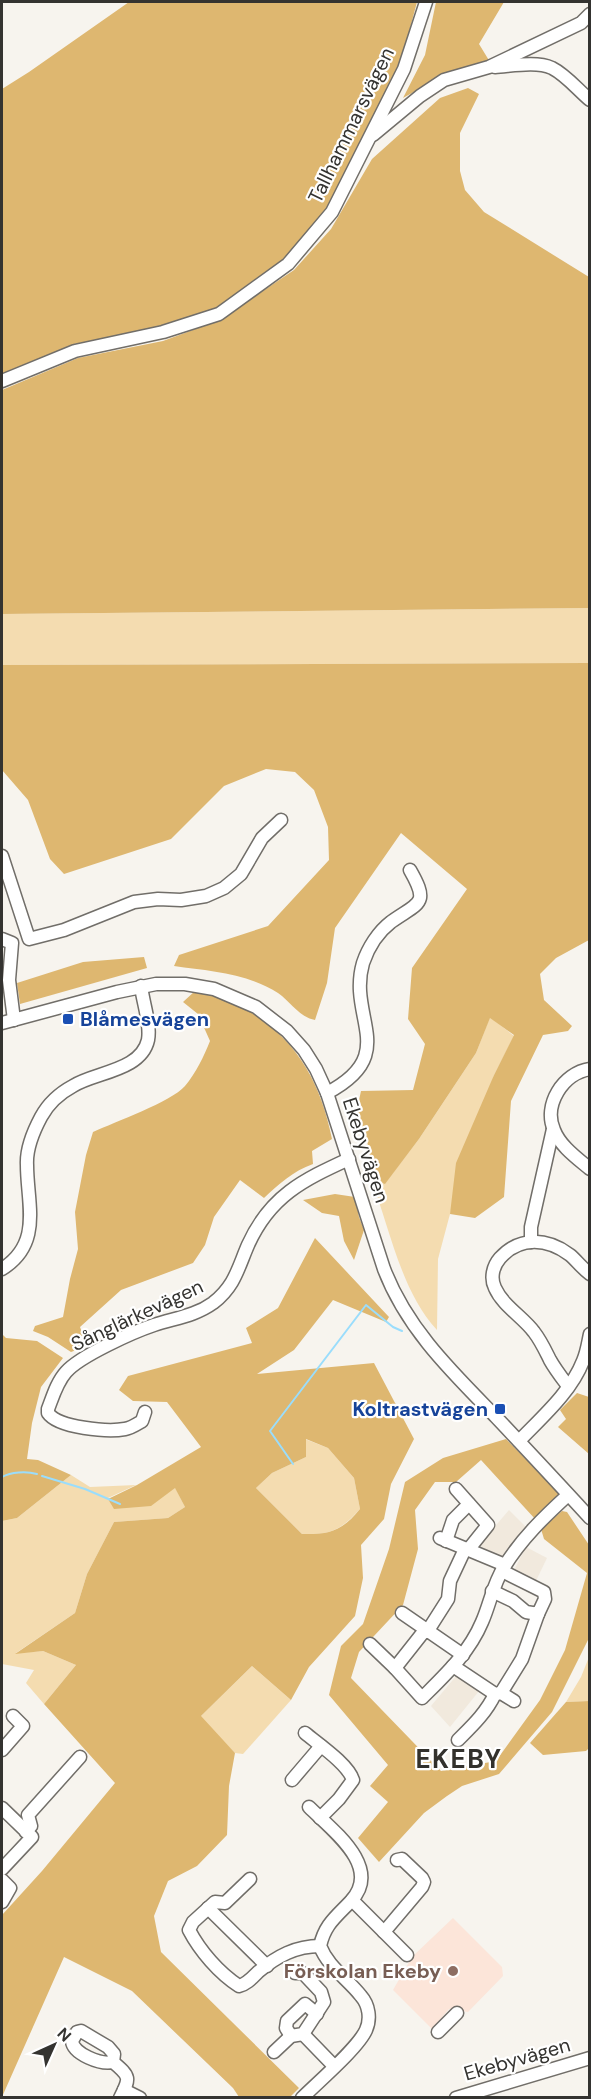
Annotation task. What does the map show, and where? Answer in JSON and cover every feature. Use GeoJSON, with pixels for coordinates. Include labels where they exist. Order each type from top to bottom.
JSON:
{"type":"FeatureCollection","features":[{"type":"Feature","properties":{"kind":"street","name":"Tallhammarsvägen"},"geometry":{"type":"LineString","coordinates":[[2,381],[75,351],[163,332],[219,314],[271,278],[295,257],[332,212],[404,69],[426,2]]}},
{"type":"Feature","properties":{"kind":"street"},"geometry":{"type":"LineString","coordinates":[[367,141],[420,96],[444,80],[489,67],[580,23],[590,14]]}},
{"type":"Feature","properties":{"kind":"street"},"geometry":{"type":"LineString","coordinates":[[489,67],[538,65],[551,68],[590,100]]}},
{"type":"Feature","properties":{"kind":"street"},"geometry":{"type":"LineString","coordinates":[[8,1021],[7,941],[29,939],[64,930],[134,903],[206,896],[224,888],[241,874],[262,838],[281,820]]}},
{"type":"Feature","properties":{"kind":"street"},"geometry":{"type":"LineString","coordinates":[[2,856],[29,939]]}},
{"type":"Feature","properties":{"kind":"street"},"geometry":{"type":"LineString","coordinates":[[327,1093],[352,1077],[359,1070],[364,1058],[368,1031],[360,983],[363,965],[376,937],[390,923],[417,906],[420,898],[418,884],[410,870]]}},
{"type":"Feature","properties":{"kind":"street","name":"Ekebyvägen"},"geometry":{"type":"LineString","coordinates":[[8,1021],[141,986],[185,984],[241,999],[256,1007],[287,1031],[304,1050],[327,1093],[384,1269],[411,1322],[436,1356],[590,1518]]}},
{"type":"Feature","properties":{"kind":"street"},"geometry":{"type":"LineString","coordinates":[[2,1269],[23,1247],[30,1228],[31,1209],[27,1164],[28,1151],[36,1126],[43,1113],[59,1095],[82,1081],[130,1063],[146,1047],[148,1032],[141,986]]}},
{"type":"Feature","properties":{"kind":"street"},"geometry":{"type":"LineString","coordinates":[[590,1069],[569,1076],[560,1088],[552,1109],[551,1120],[559,1140],[590,1169]]}},
{"type":"Feature","properties":{"kind":"street"},"geometry":{"type":"LineString","coordinates":[[531,1242],[531,1227],[554,1130]]}},
{"type":"Feature","properties":{"kind":"street","name":"Sånglärkevägen"},"geometry":{"type":"LineString","coordinates":[[146,1412],[142,1421],[125,1429],[95,1430],[54,1419],[48,1409],[64,1374],[77,1362],[152,1326],[195,1314],[214,1302],[237,1275],[248,1245],[258,1228],[286,1192],[349,1159]]}},
{"type":"Feature","properties":{"kind":"street"},"geometry":{"type":"LineString","coordinates":[[568,1386],[554,1367],[541,1340],[500,1297],[493,1283],[494,1268],[510,1248],[531,1242],[546,1243],[561,1249],[590,1274]]}},
{"type":"Feature","properties":{"kind":"street"},"geometry":{"type":"LineString","coordinates":[[519,1441],[568,1386],[584,1359],[590,1334]]}},
{"type":"Feature","properties":{"kind":"street"},"geometry":{"type":"LineString","coordinates":[[395,1668],[426,1631],[448,1599],[450,1581],[466,1550],[488,1525],[456,1489]]}},
{"type":"Feature","properties":{"kind":"street"},"geometry":{"type":"LineString","coordinates":[[370,1644],[423,1698],[463,1655],[482,1622],[492,1591],[503,1568],[518,1546],[568,1495]]}},
{"type":"Feature","properties":{"kind":"street"},"geometry":{"type":"LineString","coordinates":[[458,1740],[490,1705],[522,1659],[538,1614],[546,1599],[544,1592],[503,1568],[443,1540],[453,1520],[470,1504]]}},
{"type":"Feature","properties":{"kind":"street"},"geometry":{"type":"LineString","coordinates":[[492,1591],[513,1601],[526,1612],[538,1614]]}},
{"type":"Feature","properties":{"kind":"street"},"geometry":{"type":"LineString","coordinates":[[402,1613],[463,1655]]}},
{"type":"Feature","properties":{"kind":"street"},"geometry":{"type":"LineString","coordinates":[[453,1666],[514,1701]]}},
{"type":"Feature","properties":{"kind":"street"},"geometry":{"type":"LineString","coordinates":[[2,1750],[23,1726],[13,1716]]}},
{"type":"Feature","properties":{"kind":"street"},"geometry":{"type":"LineString","coordinates":[[305,1732],[351,1775],[353,1780],[339,1799],[320,1818]]}},
{"type":"Feature","properties":{"kind":"street"},"geometry":{"type":"LineString","coordinates":[[292,1780],[321,1746]]}},
{"type":"Feature","properties":{"kind":"street"},"geometry":{"type":"LineString","coordinates":[[26,1832],[31,1826],[28,1815],[80,1757]]}},
{"type":"Feature","properties":{"kind":"street"},"geometry":{"type":"LineString","coordinates":[[302,2097],[362,2038],[369,2021],[363,1997],[332,1965],[320,1946],[326,1927],[352,1900],[361,1884],[361,1871],[356,1856],[309,1807]]}},
{"type":"Feature","properties":{"kind":"street"},"geometry":{"type":"LineString","coordinates":[[2,1808],[32,1837],[2,1869]]}},
{"type":"Feature","properties":{"kind":"street"},"geometry":{"type":"LineString","coordinates":[[384,1932],[424,1882],[402,1859],[397,1860]]}},
{"type":"Feature","properties":{"kind":"street"},"geometry":{"type":"LineString","coordinates":[[250,1879],[225,1904],[215,1902],[193,1922],[189,1930],[204,1953],[239,1986],[245,1985],[263,1969],[295,1949],[304,1946],[320,1946]]}},
{"type":"Feature","properties":{"kind":"street"},"geometry":{"type":"LineString","coordinates":[[2,1880],[10,1888],[2,1902]]}},
{"type":"Feature","properties":{"kind":"street"},"geometry":{"type":"LineString","coordinates":[[352,1900],[407,1955]]}},
{"type":"Feature","properties":{"kind":"street"},"geometry":{"type":"LineString","coordinates":[[208,1908],[263,1969]]}},
{"type":"Feature","properties":{"kind":"street"},"geometry":{"type":"LineString","coordinates":[[274,2052],[297,2035],[317,2014],[324,2002],[323,1995],[303,1973],[295,1973]]}},
{"type":"Feature","properties":{"kind":"street"},"geometry":{"type":"LineString","coordinates":[[317,2014],[305,2004],[287,2021],[286,2028],[334,2066]]}},
{"type":"Feature","properties":{"kind":"street"},"geometry":{"type":"LineString","coordinates":[[438,2032],[457,2013]]}},
{"type":"Feature","properties":{"kind":"street","name":"Ekebyvägen"},"geometry":{"type":"LineString","coordinates":[[456,2097],[590,2058]]}},
{"type":"Feature","properties":{"kind":"street"},"geometry":{"type":"LineString","coordinates":[[113,2062],[127,2074],[128,2080],[122,2094],[140,2097]]}},
{"type":"Feature","properties":{"kind":"shaded area"},"geometry":{"type":"Polygon","coordinates":[[[129,2],[417,2],[401,62],[329,209],[287,260],[220,308],[162,327],[74,344],[2,374],[2,89],[129,2]]]}},
{"type":"Feature","properties":{"kind":"shaded area"},"geometry":{"type":"Polygon","coordinates":[[[436,2],[504,2],[479,44],[490,62],[444,75],[403,98],[425,55],[436,2]]]}},
{"type":"Feature","properties":{"kind":"shaded area"},"geometry":{"type":"Polygon","coordinates":[[[468,88],[479,94],[460,133],[460,171],[465,190],[484,212],[589,277],[589,608],[2,614],[2,390],[78,358],[163,341],[220,320],[294,270],[331,229],[372,159],[440,98],[468,88]]]}},
{"type":"Feature","properties":{"kind":"shaded area"},"geometry":{"type":"Polygon","coordinates":[[[589,608],[589,663],[2,665],[2,614],[589,608]]]}},
{"type":"Feature","properties":{"kind":"shaded area"},"geometry":{"type":"Polygon","coordinates":[[[589,663],[589,940],[556,958],[540,974],[544,1000],[572,1026],[568,1031],[543,1035],[511,1101],[504,1197],[475,1218],[450,1214],[456,1163],[514,1035],[490,1018],[476,1053],[419,1139],[385,1184],[377,1181],[371,1165],[367,1140],[356,1114],[361,1091],[413,1090],[425,1044],[408,1019],[412,968],[467,889],[401,833],[335,928],[327,983],[315,1020],[300,1013],[278,993],[254,981],[228,974],[174,966],[179,955],[268,926],[329,860],[328,827],[314,790],[295,772],[266,769],[224,786],[171,839],[64,874],[50,859],[28,800],[2,770],[2,665],[589,663]]]}},
{"type":"Feature","properties":{"kind":"shaded area"},"geometry":{"type":"Polygon","coordinates":[[[144,957],[147,968],[20,1004],[17,983],[83,962],[144,957]]]}},
{"type":"Feature","properties":{"kind":"shaded area"},"geometry":{"type":"Polygon","coordinates":[[[195,991],[235,1003],[259,1018],[290,1045],[312,1078],[327,1117],[332,1139],[312,1151],[313,1164],[293,1174],[264,1198],[240,1180],[214,1217],[205,1245],[193,1263],[121,1290],[80,1327],[87,1346],[71,1352],[48,1337],[33,1331],[35,1326],[63,1317],[78,1249],[75,1212],[93,1132],[168,1099],[189,1081],[210,1041],[198,1014],[183,1002],[195,991]]]}},
{"type":"Feature","properties":{"kind":"shaded area"},"geometry":{"type":"Polygon","coordinates":[[[490,1017],[514,1036],[494,1075],[438,1259],[437,1330],[424,1314],[405,1277],[370,1177],[385,1183],[419,1139],[476,1053],[490,1017]]]}},
{"type":"Feature","properties":{"kind":"shaded area"},"geometry":{"type":"Polygon","coordinates":[[[335,1194],[355,1197],[364,1230],[354,1260],[344,1241],[339,1216],[322,1213],[303,1200],[335,1194]]]}},
{"type":"Feature","properties":{"kind":"shaded area"},"geometry":{"type":"Polygon","coordinates":[[[315,1238],[389,1317],[386,1322],[333,1300],[294,1350],[257,1374],[374,1363],[414,1439],[391,1484],[384,1519],[361,1545],[363,1578],[355,1616],[309,1667],[291,1700],[252,1666],[201,1716],[235,1753],[229,1786],[227,1835],[197,1866],[168,1881],[154,1916],[161,1952],[299,2088],[290,2097],[239,2097],[233,2088],[132,1991],[64,1957],[2,2097],[2,1915],[115,1783],[44,1704],[76,1665],[43,1651],[15,1654],[75,1613],[87,1574],[114,1522],[168,1518],[185,1507],[175,1488],[151,1506],[114,1509],[108,1499],[137,1485],[201,1447],[167,1402],[133,1401],[119,1390],[128,1376],[252,1343],[246,1328],[278,1308],[315,1238]],[[306,1439],[306,1457],[272,1473],[256,1488],[302,1534],[335,1530],[348,1522],[360,1509],[354,1478],[328,1448],[306,1439]]]}},
{"type":"Feature","properties":{"kind":"shaded area"},"geometry":{"type":"Polygon","coordinates":[[[2,1334],[6,1338],[37,1341],[63,1358],[41,1387],[32,1423],[27,1459],[38,1460],[71,1475],[17,1518],[2,1521],[2,1334]]]}},
{"type":"Feature","properties":{"kind":"shaded area"},"geometry":{"type":"Polygon","coordinates":[[[577,1393],[589,1397],[589,1454],[558,1427],[566,1419],[560,1410],[577,1393]]]}},
{"type":"Feature","properties":{"kind":"shaded area"},"geometry":{"type":"Polygon","coordinates":[[[305,1439],[328,1448],[354,1478],[360,1509],[335,1530],[302,1534],[256,1488],[272,1473],[306,1457],[305,1439]]]}},
{"type":"Feature","properties":{"kind":"shaded area"},"geometry":{"type":"Polygon","coordinates":[[[506,1439],[561,1495],[536,1520],[481,1460],[456,1482],[435,1482],[415,1510],[418,1549],[403,1605],[359,1652],[351,1678],[441,1771],[496,1761],[540,1700],[565,1650],[587,1573],[544,1539],[541,1529],[562,1511],[567,1512],[589,1545],[589,1638],[552,1712],[499,1774],[462,1786],[447,1796],[424,1813],[379,1862],[358,1838],[388,1802],[370,1786],[388,1765],[329,1695],[341,1646],[363,1624],[389,1549],[405,1482],[443,1458],[506,1439]]]}},
{"type":"Feature","properties":{"kind":"shaded area"},"geometry":{"type":"Polygon","coordinates":[[[71,1475],[90,1487],[136,1485],[108,1498],[151,1505],[175,1487],[185,1507],[168,1518],[114,1522],[87,1574],[75,1613],[16,1653],[43,1651],[76,1665],[44,1704],[26,1683],[34,1670],[2,1664],[2,1521],[17,1518],[71,1475]]]}},
{"type":"Feature","properties":{"kind":"shaded area"},"geometry":{"type":"Polygon","coordinates":[[[509,1510],[526,1527],[501,1559],[479,1545],[509,1510]]]}},
{"type":"Feature","properties":{"kind":"shaded area"},"geometry":{"type":"Polygon","coordinates":[[[526,1547],[547,1558],[534,1585],[512,1574],[526,1547]]]}},
{"type":"Feature","properties":{"kind":"shaded area"},"geometry":{"type":"Polygon","coordinates":[[[589,1657],[589,1701],[566,1702],[581,1677],[589,1657]]]}},
{"type":"Feature","properties":{"kind":"shaded area"},"geometry":{"type":"Polygon","coordinates":[[[252,1666],[291,1700],[243,1754],[235,1753],[200,1717],[252,1666]]]}},
{"type":"Feature","properties":{"kind":"shaded area"},"geometry":{"type":"Polygon","coordinates":[[[457,1675],[479,1691],[450,1727],[431,1706],[457,1675]]]}},
{"type":"Feature","properties":{"kind":"shaded area"},"geometry":{"type":"Polygon","coordinates":[[[589,1701],[589,1748],[586,1751],[543,1755],[530,1743],[566,1702],[589,1701]]]}},
{"type":"Feature","properties":{"kind":"shaded area","name":"Förskolan Ekeby"},"geometry":{"type":"Polygon","coordinates":[[[453,1918],[502,1967],[503,1976],[468,2012],[449,2009],[432,2029],[393,1990],[412,1957],[453,1918]]]}},
{"type":"Feature","properties":{"kind":"waterway"},"geometry":{"type":"LineString","coordinates":[[293,1464],[270,1431],[366,1305],[393,1327],[402,1331]]}},
{"type":"Feature","properties":{"kind":"waterway"},"geometry":{"type":"LineString","coordinates":[[2,1477],[19,1472],[37,1474]]}},
{"type":"Feature","properties":{"kind":"waterway"},"geometry":{"type":"LineString","coordinates":[[42,1476],[85,1489],[120,1504]]}},
{"type":"Feature","properties":{"kind":"place","name":"Blåmesvägen"},"geometry":{"type":"Point","coordinates":[68,1019]}},
{"type":"Feature","properties":{"kind":"place","name":"Koltrastvägen"},"geometry":{"type":"Point","coordinates":[500,1409]}},
{"type":"Feature","properties":{"kind":"place","name":"Förskolan Ekeby"},"geometry":{"type":"Point","coordinates":[453,1971]}},
{"type":"Feature","properties":{"kind":"district","name":"EKEBY"},"geometry":{"type":"Point","coordinates":[459,1759]}}]}
